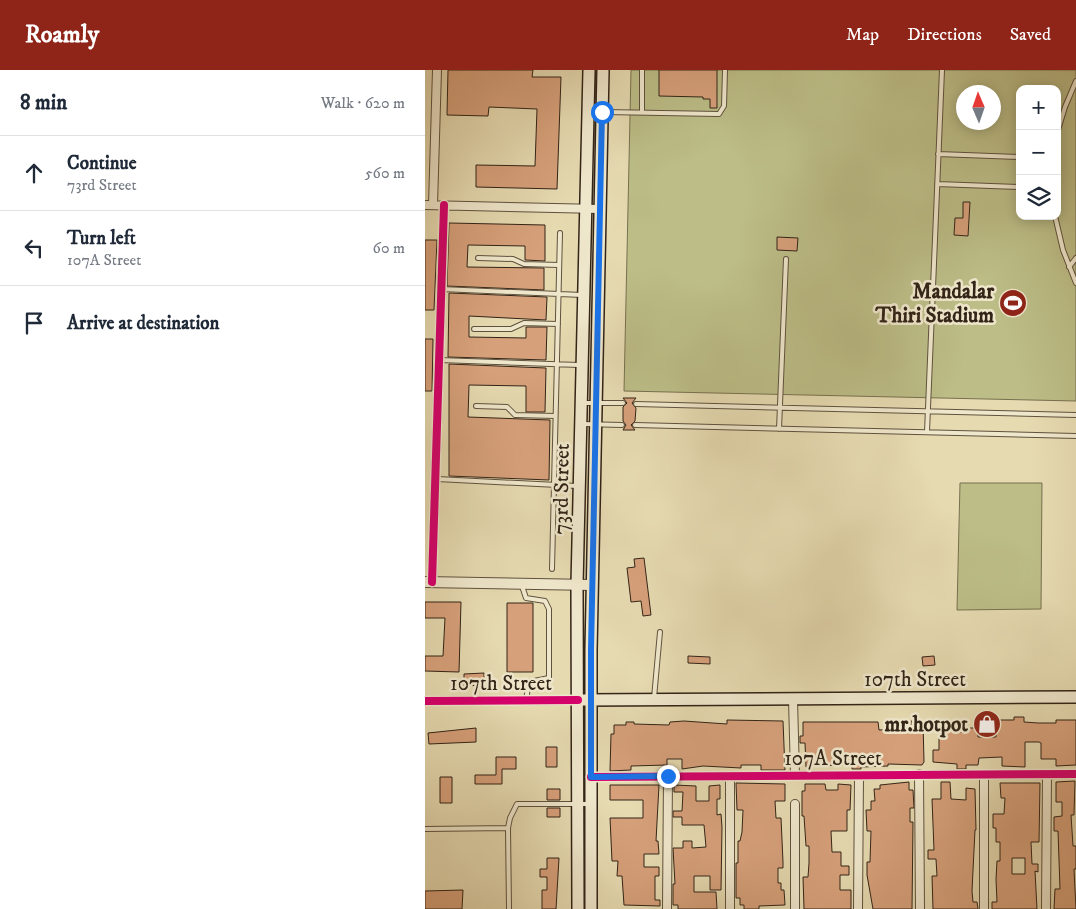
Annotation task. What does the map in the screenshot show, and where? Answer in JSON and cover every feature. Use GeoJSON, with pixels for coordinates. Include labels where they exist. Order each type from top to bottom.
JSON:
{"type":"FeatureCollection","features":[{"type":"Feature","properties":{"kind":"main road","name":"73rd Street"},"geometry":{"type":"LineString","coordinates":[[578,909],[577,585],[589,70]]}},
{"type":"Feature","properties":{"kind":"main road","name":"73rd Street"},"geometry":{"type":"LineString","coordinates":[[591,909],[592,585],[603,70]]}},
{"type":"Feature","properties":{"kind":"main road","name":"107th Street"},"geometry":{"type":"LineString","coordinates":[[578,700],[654,698],[1076,697]]}},
{"type":"Feature","properties":{"kind":"street"},"geometry":{"type":"LineString","coordinates":[[437,70],[429,205],[600,209]]}},
{"type":"Feature","properties":{"kind":"street"},"geometry":{"type":"LineString","coordinates":[[444,205],[440,289],[437,479],[429,582],[592,585]]}},
{"type":"Feature","properties":{"kind":"street"},"geometry":{"type":"LineString","coordinates":[[793,699],[795,775]]}},
{"type":"Feature","properties":{"kind":"street","name":"107th Street"},"geometry":{"type":"LineString","coordinates":[[425,701],[578,700]]}},
{"type":"Feature","properties":{"kind":"street"},"geometry":{"type":"LineString","coordinates":[[919,774],[920,909]]}},
{"type":"Feature","properties":{"kind":"street"},"geometry":{"type":"LineString","coordinates":[[984,774],[984,909]]}},
{"type":"Feature","properties":{"kind":"street"},"geometry":{"type":"LineString","coordinates":[[1046,909],[1047,774]]}},
{"type":"Feature","properties":{"kind":"street","name":"107A Street"},"geometry":{"type":"LineString","coordinates":[[591,777],[1076,774]]}},
{"type":"Feature","properties":{"kind":"street"},"geometry":{"type":"LineString","coordinates":[[667,909],[668,776]]}},
{"type":"Feature","properties":{"kind":"street"},"geometry":{"type":"LineString","coordinates":[[730,776],[730,909]]}},
{"type":"Feature","properties":{"kind":"street"},"geometry":{"type":"LineString","coordinates":[[859,776],[859,909]]}},
{"type":"Feature","properties":{"kind":"street"},"geometry":{"type":"LineString","coordinates":[[795,804],[795,909]]}},
{"type":"Feature","properties":{"kind":"lane"},"geometry":{"type":"LineString","coordinates":[[641,112],[642,70]]}},
{"type":"Feature","properties":{"kind":"lane"},"geometry":{"type":"LineString","coordinates":[[602,112],[719,114],[724,106],[725,70]]}},
{"type":"Feature","properties":{"kind":"lane"},"geometry":{"type":"LineString","coordinates":[[927,432],[942,70]]}},
{"type":"Feature","properties":{"kind":"lane"},"geometry":{"type":"LineString","coordinates":[[1058,130],[1076,81]]}},
{"type":"Feature","properties":{"kind":"lane"},"geometry":{"type":"LineString","coordinates":[[938,154],[1016,157]]}},
{"type":"Feature","properties":{"kind":"lane"},"geometry":{"type":"LineString","coordinates":[[937,184],[1016,187]]}},
{"type":"Feature","properties":{"kind":"lane"},"geometry":{"type":"LineString","coordinates":[[1056,220],[1069,267],[1076,283]]}},
{"type":"Feature","properties":{"kind":"lane"},"geometry":{"type":"LineString","coordinates":[[552,569],[560,234]]}},
{"type":"Feature","properties":{"kind":"lane"},"geometry":{"type":"LineString","coordinates":[[478,258],[513,258],[524,264],[559,265]]}},
{"type":"Feature","properties":{"kind":"lane"},"geometry":{"type":"LineString","coordinates":[[779,429],[786,258]]}},
{"type":"Feature","properties":{"kind":"lane"},"geometry":{"type":"LineString","coordinates":[[1069,267],[1076,258]]}},
{"type":"Feature","properties":{"kind":"lane"},"geometry":{"type":"LineString","coordinates":[[440,289],[584,295]]}},
{"type":"Feature","properties":{"kind":"lane"},"geometry":{"type":"LineString","coordinates":[[474,329],[511,329],[524,323],[558,324]]}},
{"type":"Feature","properties":{"kind":"lane"},"geometry":{"type":"LineString","coordinates":[[439,360],[582,365]]}},
{"type":"Feature","properties":{"kind":"lane"},"geometry":{"type":"LineString","coordinates":[[581,403],[623,404]]}},
{"type":"Feature","properties":{"kind":"lane"},"geometry":{"type":"LineString","coordinates":[[636,404],[780,406],[1076,415]]}},
{"type":"Feature","properties":{"kind":"lane"},"geometry":{"type":"LineString","coordinates":[[476,406],[507,407],[515,415],[555,416]]}},
{"type":"Feature","properties":{"kind":"lane"},"geometry":{"type":"LineString","coordinates":[[581,424],[622,425]]}},
{"type":"Feature","properties":{"kind":"lane"},"geometry":{"type":"LineString","coordinates":[[635,425],[1076,436]]}},
{"type":"Feature","properties":{"kind":"lane"},"geometry":{"type":"LineString","coordinates":[[437,479],[579,486]]}},
{"type":"Feature","properties":{"kind":"lane"},"geometry":{"type":"LineString","coordinates":[[521,584],[526,598],[545,601],[549,609],[549,678],[529,682],[526,700]]}},
{"type":"Feature","properties":{"kind":"lane"},"geometry":{"type":"LineString","coordinates":[[654,698],[660,632]]}},
{"type":"Feature","properties":{"kind":"lane"},"geometry":{"type":"LineString","coordinates":[[509,909],[508,828],[510,818],[517,804],[591,804]]}},
{"type":"Feature","properties":{"kind":"lane"},"geometry":{"type":"LineString","coordinates":[[425,829],[508,828]]}},
{"type":"Feature","properties":{"kind":"green space"},"geometry":{"type":"Polygon","coordinates":[[[631,70],[1076,70],[1076,401],[624,391],[631,70]]]}},
{"type":"Feature","properties":{"kind":"green space"},"geometry":{"type":"Polygon","coordinates":[[[960,483],[1042,483],[1041,609],[957,610],[960,483]]]}},
{"type":"Feature","properties":{"kind":"building"},"geometry":{"type":"Polygon","coordinates":[[[448,70],[533,70],[532,77],[561,77],[557,189],[476,187],[476,165],[535,166],[537,109],[489,107],[488,116],[447,115],[448,70]]]}},
{"type":"Feature","properties":{"kind":"building"},"geometry":{"type":"Polygon","coordinates":[[[659,70],[717,70],[717,108],[710,108],[710,99],[703,99],[703,97],[659,96],[659,70]]]}},
{"type":"Feature","properties":{"kind":"building"},"geometry":{"type":"Polygon","coordinates":[[[963,202],[970,202],[968,236],[954,235],[955,218],[963,218],[963,202]]]}},
{"type":"Feature","properties":{"kind":"building"},"geometry":{"type":"Polygon","coordinates":[[[449,223],[545,225],[545,261],[525,260],[525,246],[468,245],[467,267],[544,268],[544,290],[447,286],[449,223]]]}},
{"type":"Feature","properties":{"kind":"building"},"geometry":{"type":"Polygon","coordinates":[[[777,237],[798,238],[797,251],[777,250],[777,237]]]}},
{"type":"Feature","properties":{"kind":"building"},"geometry":{"type":"Polygon","coordinates":[[[425,240],[437,240],[434,310],[425,310],[425,240]]]}},
{"type":"Feature","properties":{"kind":"building"},"geometry":{"type":"Polygon","coordinates":[[[449,293],[547,297],[546,320],[469,316],[469,337],[526,338],[526,327],[547,327],[546,360],[448,357],[449,293]]]}},
{"type":"Feature","properties":{"kind":"building"},"geometry":{"type":"Polygon","coordinates":[[[425,339],[433,339],[432,391],[425,391],[425,339]]]}},
{"type":"Feature","properties":{"kind":"building"},"geometry":{"type":"Polygon","coordinates":[[[449,364],[546,368],[545,412],[526,412],[526,386],[469,385],[468,417],[550,420],[549,480],[449,476],[449,364]]]}},
{"type":"Feature","properties":{"kind":"building"},"geometry":{"type":"Polygon","coordinates":[[[623,398],[636,398],[632,403],[636,408],[635,421],[631,425],[635,430],[623,430],[626,425],[623,421],[623,407],[627,403],[623,398]]]}},
{"type":"Feature","properties":{"kind":"building"},"geometry":{"type":"Polygon","coordinates":[[[644,558],[651,615],[643,616],[641,601],[631,602],[627,568],[635,567],[634,559],[644,558]]]}},
{"type":"Feature","properties":{"kind":"building"},"geometry":{"type":"Polygon","coordinates":[[[425,602],[461,602],[459,672],[425,671],[425,656],[443,656],[445,618],[425,618],[425,602]]]}},
{"type":"Feature","properties":{"kind":"building"},"geometry":{"type":"Polygon","coordinates":[[[507,603],[533,603],[533,672],[507,672],[507,603]]]}},
{"type":"Feature","properties":{"kind":"building"},"geometry":{"type":"Polygon","coordinates":[[[688,656],[710,657],[710,664],[688,663],[688,656]]]}},
{"type":"Feature","properties":{"kind":"building"},"geometry":{"type":"Polygon","coordinates":[[[934,656],[935,665],[923,666],[922,657],[934,656]]]}},
{"type":"Feature","properties":{"kind":"building"},"geometry":{"type":"Polygon","coordinates":[[[484,673],[484,685],[464,686],[464,674],[484,673]]]}},
{"type":"Feature","properties":{"kind":"building"},"geometry":{"type":"Polygon","coordinates":[[[1014,717],[1024,717],[1024,722],[1038,723],[1056,723],[1056,720],[1076,720],[1076,765],[1056,766],[1056,759],[1041,759],[1041,743],[1039,742],[1025,742],[1025,767],[1002,766],[1002,757],[979,758],[978,765],[966,765],[966,769],[957,769],[957,764],[933,762],[933,750],[939,750],[939,721],[953,721],[952,732],[969,732],[969,728],[978,728],[978,737],[996,737],[996,720],[1014,720],[1014,717]]]}},
{"type":"Feature","properties":{"kind":"building"},"geometry":{"type":"Polygon","coordinates":[[[727,720],[783,721],[785,770],[761,770],[761,765],[741,765],[741,768],[703,766],[682,769],[682,759],[667,759],[667,765],[631,766],[631,770],[610,771],[611,734],[614,734],[614,725],[626,725],[626,722],[634,722],[634,724],[669,725],[670,722],[684,721],[727,724],[727,720]]]}},
{"type":"Feature","properties":{"kind":"building"},"geometry":{"type":"Polygon","coordinates":[[[911,721],[923,721],[924,762],[922,765],[888,764],[888,766],[861,767],[861,769],[852,769],[852,764],[806,767],[805,743],[800,743],[800,736],[803,736],[803,722],[878,722],[879,730],[896,729],[895,726],[911,725],[911,721]]]}},
{"type":"Feature","properties":{"kind":"building"},"geometry":{"type":"Polygon","coordinates":[[[476,728],[476,742],[429,744],[428,733],[476,728]]]}},
{"type":"Feature","properties":{"kind":"building"},"geometry":{"type":"Polygon","coordinates":[[[546,747],[557,747],[557,767],[546,767],[546,747]]]}},
{"type":"Feature","properties":{"kind":"building"},"geometry":{"type":"Polygon","coordinates":[[[496,757],[516,757],[516,769],[502,769],[502,784],[475,784],[475,775],[496,775],[496,757]]]}},
{"type":"Feature","properties":{"kind":"building"},"geometry":{"type":"Polygon","coordinates":[[[440,777],[452,777],[452,803],[440,803],[440,777]]]}},
{"type":"Feature","properties":{"kind":"building"},"geometry":{"type":"Polygon","coordinates":[[[1075,781],[1074,815],[1071,815],[1073,846],[1076,846],[1076,869],[1074,869],[1076,909],[1054,909],[1055,889],[1060,889],[1058,831],[1054,831],[1054,817],[1062,816],[1062,802],[1056,802],[1056,782],[1075,781]]]}},
{"type":"Feature","properties":{"kind":"building"},"geometry":{"type":"Polygon","coordinates":[[[909,782],[909,790],[913,790],[914,808],[910,808],[910,822],[913,822],[912,909],[873,909],[867,875],[867,862],[870,862],[871,831],[867,831],[866,810],[871,810],[871,801],[875,801],[874,789],[880,789],[880,785],[909,782]]]}},
{"type":"Feature","properties":{"kind":"building"},"geometry":{"type":"Polygon","coordinates":[[[941,782],[950,782],[951,799],[966,800],[966,788],[975,789],[976,830],[972,891],[973,902],[977,902],[978,909],[933,909],[932,876],[937,876],[936,859],[928,859],[928,850],[934,850],[932,799],[941,799],[941,782]]]}},
{"type":"Feature","properties":{"kind":"building"},"geometry":{"type":"Polygon","coordinates":[[[736,783],[785,784],[785,801],[775,801],[776,818],[781,818],[783,862],[783,868],[778,868],[778,883],[781,883],[781,890],[784,890],[785,905],[759,906],[759,909],[744,909],[744,905],[740,905],[740,898],[736,898],[736,863],[738,863],[738,841],[740,841],[742,832],[743,810],[737,810],[736,783]]]}},
{"type":"Feature","properties":{"kind":"building"},"geometry":{"type":"Polygon","coordinates":[[[1000,783],[1040,783],[1039,842],[1031,842],[1032,864],[1038,864],[1038,872],[1035,871],[1037,909],[992,909],[992,902],[997,902],[997,861],[1000,861],[1000,842],[996,842],[993,814],[1004,814],[1005,798],[1001,798],[1000,783]],[[1012,858],[1012,874],[1025,874],[1025,858],[1012,858]]]}},
{"type":"Feature","properties":{"kind":"building"},"geometry":{"type":"Polygon","coordinates":[[[805,784],[825,784],[826,790],[838,790],[838,784],[851,785],[850,810],[847,810],[847,831],[831,831],[832,852],[841,852],[841,866],[849,866],[849,875],[840,875],[840,890],[851,890],[851,909],[804,909],[803,877],[808,877],[809,863],[809,846],[806,846],[804,816],[802,816],[802,791],[805,791],[805,784]]]}},
{"type":"Feature","properties":{"kind":"building"},"geometry":{"type":"Polygon","coordinates":[[[610,785],[659,785],[656,841],[658,841],[659,854],[644,854],[644,867],[659,867],[659,876],[655,876],[655,900],[660,900],[660,906],[624,905],[622,876],[617,876],[618,861],[612,861],[610,818],[643,818],[643,800],[610,800],[610,785]]]}},
{"type":"Feature","properties":{"kind":"building"},"geometry":{"type":"Polygon","coordinates":[[[674,785],[696,786],[696,801],[709,801],[709,786],[720,785],[720,799],[717,799],[717,815],[721,814],[722,827],[721,890],[710,890],[710,876],[694,876],[694,892],[716,892],[717,909],[678,909],[678,905],[673,905],[673,884],[675,884],[673,848],[683,848],[683,841],[692,841],[692,848],[706,847],[704,825],[682,825],[682,817],[673,817],[673,811],[682,811],[683,792],[674,792],[674,785]]]}},
{"type":"Feature","properties":{"kind":"building"},"geometry":{"type":"Polygon","coordinates":[[[547,789],[560,789],[560,800],[547,800],[547,789]]]}},
{"type":"Feature","properties":{"kind":"building"},"geometry":{"type":"Polygon","coordinates":[[[547,808],[560,808],[560,817],[547,817],[547,808]]]}},
{"type":"Feature","properties":{"kind":"building"},"geometry":{"type":"Polygon","coordinates":[[[547,858],[559,858],[556,909],[542,909],[542,890],[547,890],[547,877],[540,877],[540,869],[547,869],[547,858]]]}},
{"type":"Feature","properties":{"kind":"building"},"geometry":{"type":"Polygon","coordinates":[[[463,890],[462,909],[425,909],[425,891],[463,890]]]}},
{"type":"Feature","properties":{"kind":"cycle path"},"geometry":{"type":"LineString","coordinates":[[432,582],[444,205]]}},
{"type":"Feature","properties":{"kind":"cycle path"},"geometry":{"type":"LineString","coordinates":[[425,701],[578,700]]}},
{"type":"Feature","properties":{"kind":"cycle path"},"geometry":{"type":"LineString","coordinates":[[591,777],[1076,774]]}},
{"type":"Feature","properties":{"kind":"place","name":"Mandalar Thiri Stadium"},"geometry":{"type":"Point","coordinates":[1013,303]}},
{"type":"Feature","properties":{"kind":"place","name":"mr.hotpot"},"geometry":{"type":"Point","coordinates":[987,724]}},
{"type":"Feature","properties":{"kind":"route"},"geometry":{"type":"LineString","coordinates":[[602,112],[591,650],[591,777],[668,776]]}}]}
